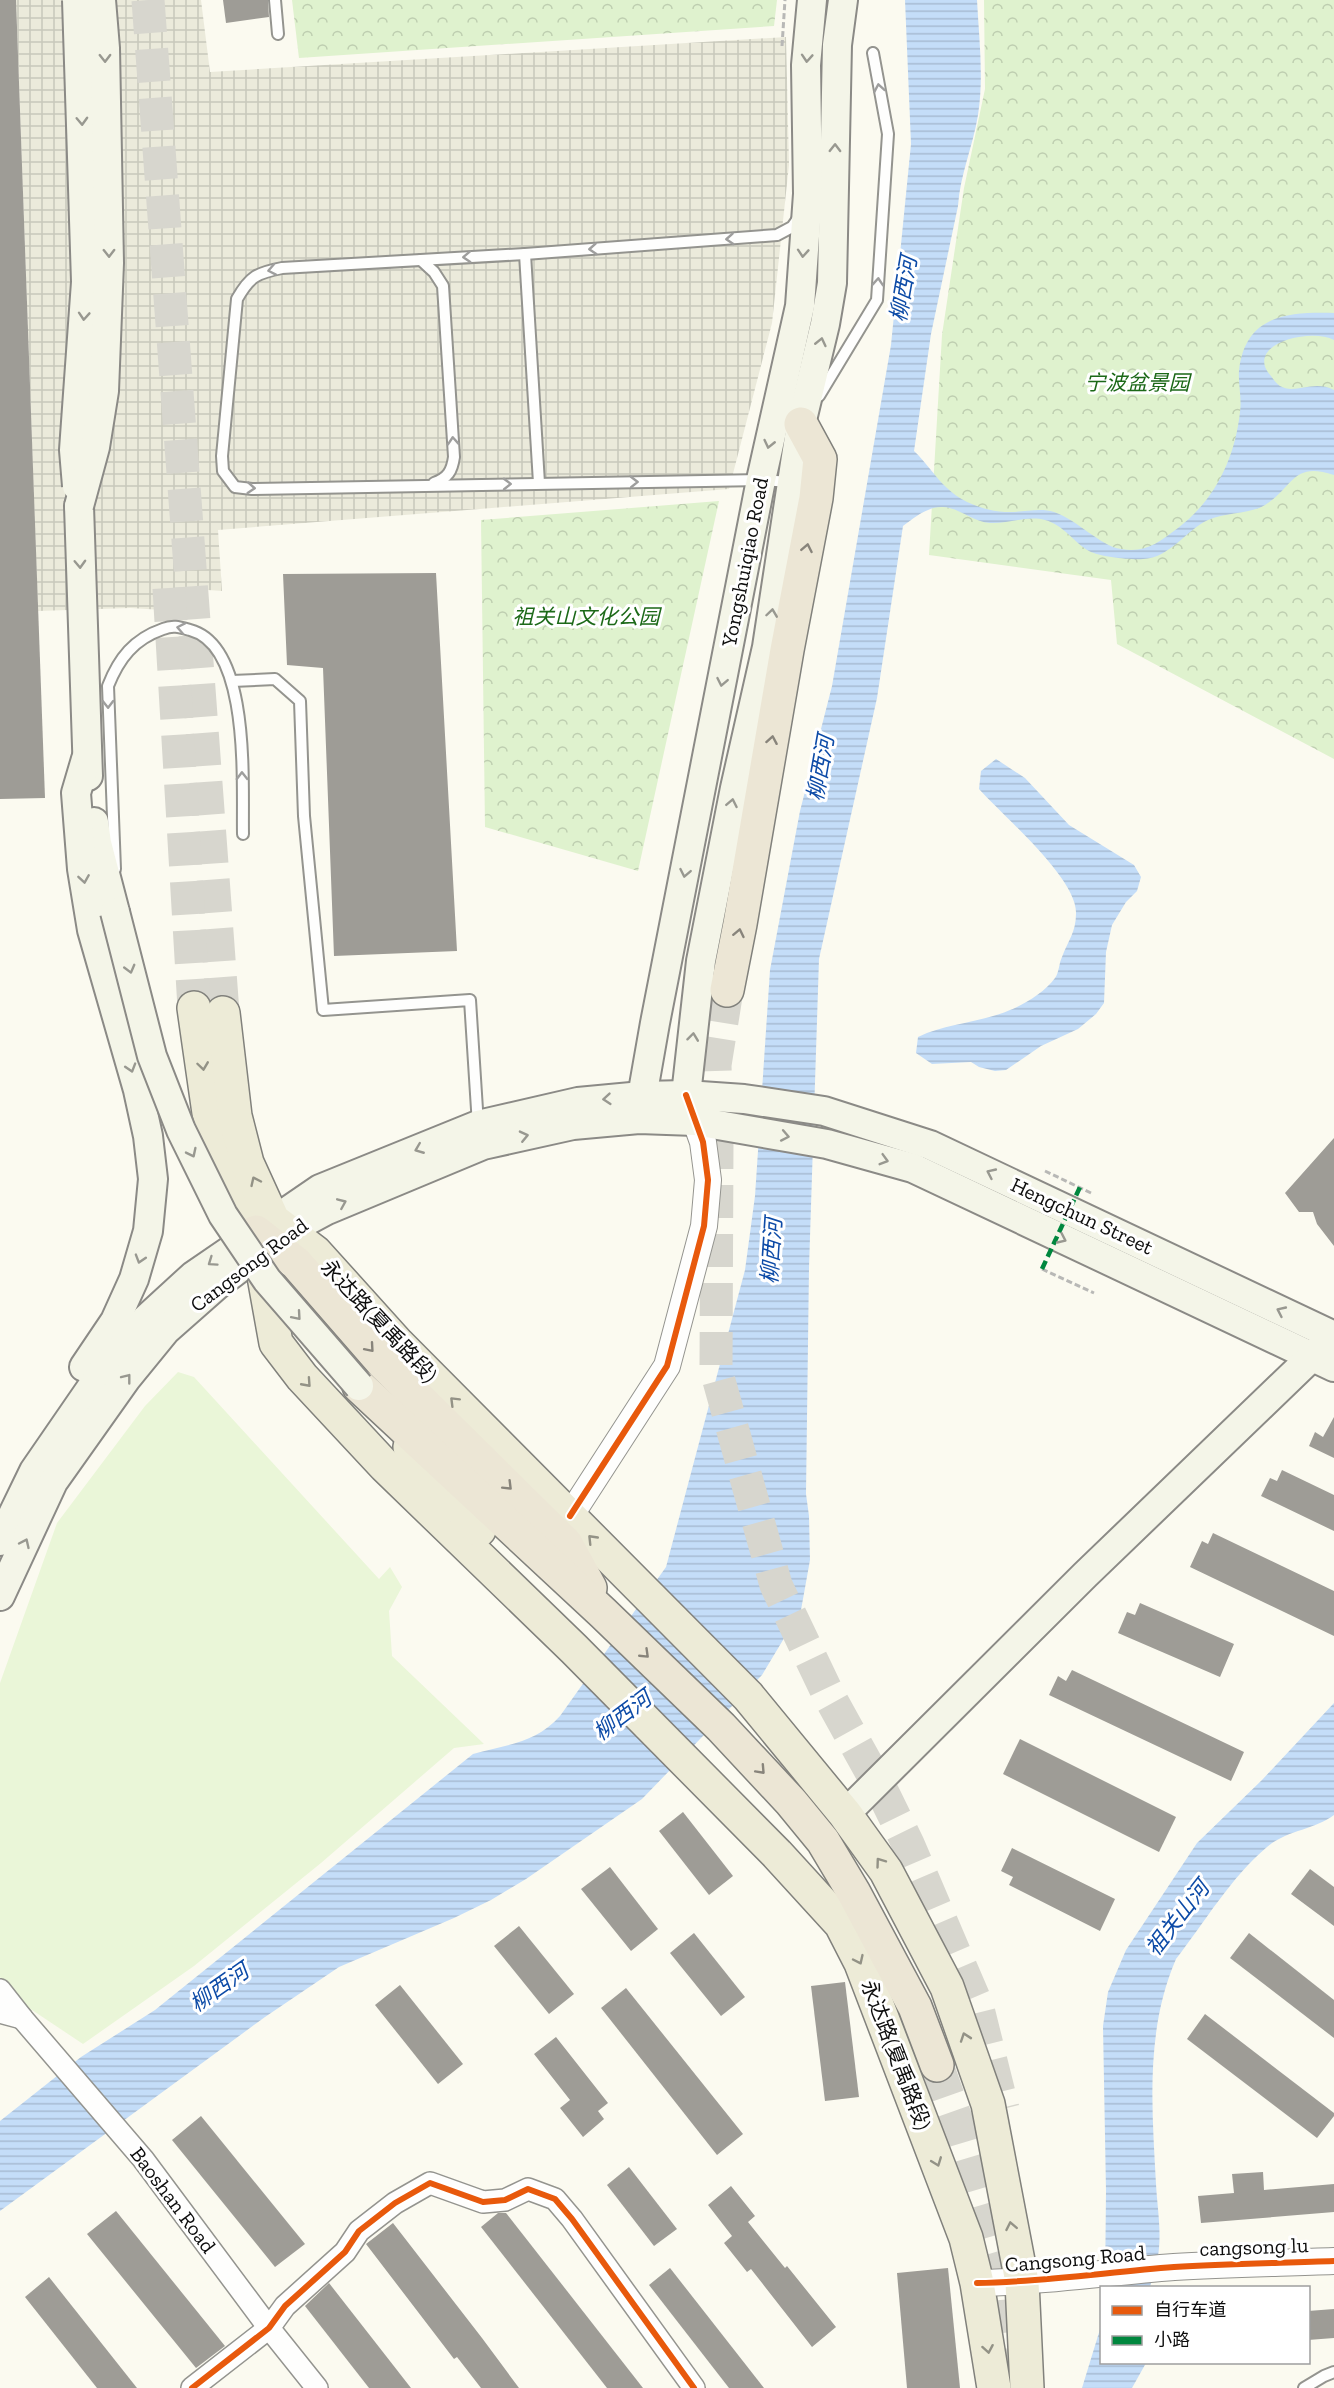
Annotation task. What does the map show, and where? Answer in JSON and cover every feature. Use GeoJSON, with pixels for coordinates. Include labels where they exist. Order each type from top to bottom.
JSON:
{"type":"FeatureCollection","features":[{"type":"Feature","properties":{"kind":"highway"},"geometry":{"type":"LineString","coordinates":[[726,990],[741,924],[787,650],[816,498],[820,459],[801,424]]}},
{"type":"Feature","properties":{"kind":"highway"},"geometry":{"type":"LineString","coordinates":[[272,1232],[383,1363],[566,1544],[586,1632]]}},
{"type":"Feature","properties":{"kind":"highway"},"geometry":{"type":"LineString","coordinates":[[359,1386],[586,1632],[721,1727],[791,1802],[823,1841],[854,1893],[915,2007],[937,2065]]}},
{"type":"Feature","properties":{"kind":"main road"},"geometry":{"type":"LineString","coordinates":[[77,0],[86,282],[74,450],[79,506],[86,759],[97,843],[152,1056],[181,1130],[223,1215],[267,1280],[359,1386]]}},
{"type":"Feature","properties":{"kind":"main road"},"geometry":{"type":"LineString","coordinates":[[79,506],[95,447],[104,390],[109,262],[105,48],[101,0]]}},
{"type":"Feature","properties":{"kind":"main road","name":"Yongshuiqiao Road"},"geometry":{"type":"LineString","coordinates":[[640,1108],[760,480],[800,306],[808,194],[806,65],[812,0]]}},
{"type":"Feature","properties":{"kind":"main road","name":"Yongshuiqiao Road"},"geometry":{"type":"LineString","coordinates":[[691,1108],[701,961],[735,788],[767,647],[801,424],[825,324],[832,283],[837,45],[843,0]]}},
{"type":"Feature","properties":{"kind":"main road"},"geometry":{"type":"LineString","coordinates":[[0,1505],[52,1415],[115,1322],[134,1279],[148,1231],[153,1179],[148,1136],[138,1090],[92,930],[82,869],[76,793],[86,759]]}},
{"type":"Feature","properties":{"kind":"main road"},"geometry":{"type":"LineString","coordinates":[[209,1010],[209,1113],[225,1175],[272,1232],[276,1343],[302,1377],[385,1466],[586,1632]]}},
{"type":"Feature","properties":{"kind":"main road","name":"Cangsong Road"},"geometry":{"type":"LineString","coordinates":[[0,1596],[53,1482],[126,1379],[166,1330],[218,1286],[272,1232],[320,1189],[478,1125],[578,1102],[640,1108],[691,1108],[744,1099]]}},
{"type":"Feature","properties":{"kind":"main road","name":"Hengchun Street"},"geometry":{"type":"LineString","coordinates":[[744,1099],[824,1112],[930,1145],[1334,1336]]}},
{"type":"Feature","properties":{"kind":"main road","name":"Cangsong Road"},"geometry":{"type":"LineString","coordinates":[[0,1541],[34,1471],[107,1365],[146,1319],[193,1276],[272,1232],[483,1145],[640,1108]]}},
{"type":"Feature","properties":{"kind":"main road","name":"Cangsong Road"},"geometry":{"type":"LineString","coordinates":[[691,1108],[743,1128]]}},
{"type":"Feature","properties":{"kind":"main road","name":"Hengchun Street"},"geometry":{"type":"LineString","coordinates":[[743,1128],[827,1144],[913,1168],[1323,1362]]}},
{"type":"Feature","properties":{"kind":"main road","name":"永达路(夏禹路段)"},"geometry":{"type":"LineString","coordinates":[[272,1232],[315,1252],[398,1344],[748,1696],[845,1814]]}},
{"type":"Feature","properties":{"kind":"main road"},"geometry":{"type":"LineString","coordinates":[[1028,2388],[1022,2282],[988,2104],[947,1987],[886,1871],[845,1814],[1085,1575],[1323,1362],[1334,1336]]}},
{"type":"Feature","properties":{"kind":"main road","name":"永达路(夏禹路段)"},"geometry":{"type":"LineString","coordinates":[[586,1632],[841,1924],[861,1963],[966,2238],[977,2283],[994,2388]]}},
{"type":"Feature","properties":{"kind":"street"},"geometry":{"type":"LineString","coordinates":[[570,1516],[667,1366],[704,1226],[708,1179],[703,1142],[691,1108]]}},
{"type":"Feature","properties":{"kind":"street","name":"Baoshan Road"},"geometry":{"type":"LineString","coordinates":[[0,1990],[39,2040],[143,2159],[269,2328],[317,2388]]}},
{"type":"Feature","properties":{"kind":"street"},"geometry":{"type":"LineString","coordinates":[[0,2012],[22,2018]]}},
{"type":"Feature","properties":{"kind":"street"},"geometry":{"type":"LineString","coordinates":[[192,2388],[269,2328],[285,2306],[345,2252],[359,2231],[395,2203],[430,2183],[483,2202],[505,2200],[528,2189],[555,2199],[572,2219],[694,2388]]}},
{"type":"Feature","properties":{"kind":"street","name":"cangsong lu"},"geometry":{"type":"LineString","coordinates":[[1175,2267],[1334,2261]]}},
{"type":"Feature","properties":{"kind":"street","name":"Cangsong Road"},"geometry":{"type":"LineString","coordinates":[[977,2283],[1022,2282],[1175,2267]]}},
{"type":"Feature","properties":{"kind":"lane"},"geometry":{"type":"LineString","coordinates":[[275,0],[278,34]]}},
{"type":"Feature","properties":{"kind":"lane"},"geometry":{"type":"LineString","coordinates":[[801,424],[877,300],[888,134],[873,53]]}},
{"type":"Feature","properties":{"kind":"lane"},"geometry":{"type":"LineString","coordinates":[[791,482],[760,480],[428,484],[252,489],[235,487],[223,471],[222,456],[237,299],[246,283],[259,272],[282,268],[525,254],[777,235],[792,226],[808,194]]}},
{"type":"Feature","properties":{"kind":"lane"},"geometry":{"type":"LineString","coordinates":[[525,254],[539,483]]}},
{"type":"Feature","properties":{"kind":"lane"},"geometry":{"type":"LineString","coordinates":[[421,260],[443,286],[454,457],[452,471],[442,480],[428,484]]}},
{"type":"Feature","properties":{"kind":"lane"},"geometry":{"type":"LineString","coordinates":[[115,912],[115,827],[109,760],[108,686],[116,665],[148,634],[173,625],[202,633],[220,651],[232,681],[241,732],[243,834]]}},
{"type":"Feature","properties":{"kind":"lane"},"geometry":{"type":"LineString","coordinates":[[232,681],[275,679],[300,701],[304,816],[323,1010],[470,1000],[478,1125]]}},
{"type":"Feature","properties":{"kind":"lane"},"geometry":{"type":"LineString","coordinates":[[1304,2388],[1334,2372]]}},
{"type":"Feature","properties":{"kind":"path"},"geometry":{"type":"LineString","coordinates":[[782,46],[785,0]]}},
{"type":"Feature","properties":{"kind":"path"},"geometry":{"type":"LineString","coordinates":[[1045,1171],[1080,1187]]}},
{"type":"Feature","properties":{"kind":"path"},"geometry":{"type":"LineString","coordinates":[[1042,1269],[1094,1293]]}},
{"type":"Feature","properties":{"kind":"green space"},"geometry":{"type":"Polygon","coordinates":[[[292,0],[777,0],[774,26],[299,58],[292,0]]]}},
{"type":"Feature","properties":{"kind":"green space","name":"宁波盆景园"},"geometry":{"type":"Polygon","coordinates":[[[984,0],[1334,0],[1334,759],[1117,644],[1111,580],[929,555],[942,335],[964,188],[985,89],[984,0]]]}},
{"type":"Feature","properties":{"kind":"green space","name":"祖关山文化公园"},"geometry":{"type":"Polygon","coordinates":[[[719,501],[638,871],[485,827],[481,520],[719,501]]]}},
{"type":"Feature","properties":{"kind":"green space"},"geometry":{"type":"Polygon","coordinates":[[[178,1372],[194,1377],[379,1579],[390,1567],[402,1587],[389,1611],[392,1656],[484,1744],[454,1748],[321,1863],[194,1966],[83,2044],[11,1996],[0,1977],[0,1683],[57,1523],[145,1406],[178,1372]]]}},
{"type":"Feature","properties":{"kind":"shaded area"},"geometry":{"type":"Polygon","coordinates":[[[16,0],[201,0],[210,72],[786,37],[789,165],[772,323],[729,489],[218,530],[222,591],[208,590],[208,599],[196,612],[130,608],[38,611],[16,0]]]}},
{"type":"Feature","properties":{"kind":"water","name":"柳西河"},"geometry":{"type":"Polygon","coordinates":[[[905,0],[977,0],[980,43],[981,72],[978,115],[961,183],[931,334],[914,451],[938,479],[959,498],[982,508],[1005,512],[1036,510],[1054,512],[1113,547],[1138,550],[1151,546],[1191,517],[1203,505],[1221,477],[1228,462],[1237,429],[1240,407],[1239,371],[1243,352],[1250,338],[1260,327],[1272,320],[1286,316],[1317,313],[1334,313],[1334,340],[1310,336],[1283,342],[1272,348],[1266,355],[1265,365],[1280,386],[1292,389],[1319,386],[1334,390],[1334,475],[1310,471],[1301,474],[1265,505],[1208,520],[1170,549],[1143,559],[1116,558],[1094,553],[1052,522],[1038,519],[990,523],[949,508],[937,507],[921,513],[903,526],[877,698],[819,959],[809,1268],[806,1494],[810,1560],[801,1610],[762,1675],[642,1799],[526,1879],[491,1900],[339,1967],[265,2017],[0,2211],[0,2121],[81,2057],[155,2010],[473,1754],[531,1738],[551,1725],[560,1716],[666,1567],[745,1270],[755,1196],[770,970],[800,811],[832,686],[891,345],[911,144],[905,0]]]}},
{"type":"Feature","properties":{"kind":"water"},"geometry":{"type":"Polygon","coordinates":[[[996,759],[1025,778],[1069,825],[1134,865],[1141,877],[1137,891],[1126,902],[1112,925],[1106,952],[1104,1003],[1096,1014],[1078,1029],[1041,1046],[1006,1070],[995,1071],[979,1067],[971,1062],[932,1064],[916,1053],[918,1037],[929,1032],[999,1014],[1040,993],[1056,976],[1076,920],[1073,900],[1053,866],[979,789],[981,771],[996,759]]]}},
{"type":"Feature","properties":{"kind":"water","name":"祖关山河"},"geometry":{"type":"Polygon","coordinates":[[[1334,1703],[1334,1815],[1318,1824],[1283,1837],[1267,1847],[1230,1886],[1176,1959],[1159,2014],[1153,2070],[1153,2127],[1160,2232],[1158,2258],[1150,2286],[1105,2286],[1103,2026],[1108,1992],[1126,1950],[1197,1843],[1262,1780],[1334,1703]]]}},
{"type":"Feature","properties":{"kind":"water"},"geometry":{"type":"Polygon","coordinates":[[[1100,2329],[1100,2364],[1145,2364],[1132,2388],[1082,2388],[1100,2329]]]}},
{"type":"Feature","properties":{"kind":"building"},"geometry":{"type":"Polygon","coordinates":[[[0,0],[16,0],[45,798],[0,799],[0,0]]]}},
{"type":"Feature","properties":{"kind":"building"},"geometry":{"type":"Polygon","coordinates":[[[223,0],[268,0],[269,17],[226,23],[223,0]]]}},
{"type":"Feature","properties":{"kind":"building"},"geometry":{"type":"Polygon","coordinates":[[[436,573],[457,951],[334,956],[323,668],[287,665],[283,574],[436,573]]]}},
{"type":"Feature","properties":{"kind":"building"},"geometry":{"type":"Polygon","coordinates":[[[1334,1138],[1334,1246],[1317,1224],[1313,1212],[1299,1212],[1285,1193],[1334,1138]]]}},
{"type":"Feature","properties":{"kind":"building"},"geometry":{"type":"Polygon","coordinates":[[[1334,1417],[1334,1458],[1309,1446],[1315,1432],[1323,1437],[1334,1417]]]}},
{"type":"Feature","properties":{"kind":"building"},"geometry":{"type":"Polygon","coordinates":[[[1282,1470],[1334,1495],[1334,1531],[1261,1496],[1270,1478],[1277,1481],[1282,1470]]]}},
{"type":"Feature","properties":{"kind":"building"},"geometry":{"type":"Polygon","coordinates":[[[1213,1533],[1334,1591],[1334,1636],[1190,1567],[1202,1541],[1208,1544],[1213,1533]]]}},
{"type":"Feature","properties":{"kind":"building"},"geometry":{"type":"Polygon","coordinates":[[[1140,1603],[1234,1644],[1220,1677],[1118,1633],[1127,1612],[1135,1615],[1140,1603]]]}},
{"type":"Feature","properties":{"kind":"building"},"geometry":{"type":"Polygon","coordinates":[[[1072,1670],[1244,1752],[1231,1781],[1049,1695],[1058,1676],[1066,1681],[1072,1670]]]}},
{"type":"Feature","properties":{"kind":"building"},"geometry":{"type":"Polygon","coordinates":[[[1020,1739],[1176,1817],[1159,1852],[1003,1774],[1020,1739]]]}},
{"type":"Feature","properties":{"kind":"building"},"geometry":{"type":"Polygon","coordinates":[[[683,1812],[733,1876],[709,1895],[659,1831],[683,1812]]]}},
{"type":"Feature","properties":{"kind":"building"},"geometry":{"type":"Polygon","coordinates":[[[1012,1848],[1115,1899],[1100,1931],[1009,1885],[1013,1877],[1001,1871],[1012,1848]]]}},
{"type":"Feature","properties":{"kind":"building"},"geometry":{"type":"Polygon","coordinates":[[[610,1867],[658,1929],[631,1951],[581,1889],[610,1867]]]}},
{"type":"Feature","properties":{"kind":"building"},"geometry":{"type":"Polygon","coordinates":[[[1310,1869],[1334,1887],[1334,1926],[1291,1894],[1310,1869]]]}},
{"type":"Feature","properties":{"kind":"building"},"geometry":{"type":"Polygon","coordinates":[[[519,1926],[574,1994],[549,2014],[494,1946],[519,1926]]]}},
{"type":"Feature","properties":{"kind":"building"},"geometry":{"type":"Polygon","coordinates":[[[694,1933],[745,1997],[721,2016],[670,1953],[694,1933]]]}},
{"type":"Feature","properties":{"kind":"building"},"geometry":{"type":"Polygon","coordinates":[[[1249,1933],[1334,2000],[1334,2038],[1230,1958],[1249,1933]]]}},
{"type":"Feature","properties":{"kind":"building"},"geometry":{"type":"Polygon","coordinates":[[[845,1982],[859,2097],[825,2101],[811,1986],[845,1982]]]}},
{"type":"Feature","properties":{"kind":"building"},"geometry":{"type":"Polygon","coordinates":[[[400,1985],[463,2064],[438,2084],[375,2005],[400,1985]]]}},
{"type":"Feature","properties":{"kind":"building"},"geometry":{"type":"Polygon","coordinates":[[[626,1988],[743,2134],[717,2155],[601,2008],[626,1988]]]}},
{"type":"Feature","properties":{"kind":"building"},"geometry":{"type":"Polygon","coordinates":[[[1205,2014],[1334,2113],[1317,2138],[1187,2039],[1205,2014]]]}},
{"type":"Feature","properties":{"kind":"building"},"geometry":{"type":"Polygon","coordinates":[[[556,2037],[608,2103],[598,2111],[604,2119],[583,2137],[560,2108],[570,2100],[534,2054],[556,2037]]]}},
{"type":"Feature","properties":{"kind":"building"},"geometry":{"type":"Polygon","coordinates":[[[201,2116],[305,2244],[275,2267],[172,2140],[201,2116]]]}},
{"type":"Feature","properties":{"kind":"building"},"geometry":{"type":"Polygon","coordinates":[[[629,2167],[677,2229],[654,2246],[607,2185],[629,2167]]]}},
{"type":"Feature","properties":{"kind":"building"},"geometry":{"type":"Polygon","coordinates":[[[1263,2172],[1264,2190],[1334,2184],[1334,2212],[1201,2223],[1198,2196],[1234,2193],[1232,2174],[1263,2172]]]}},
{"type":"Feature","properties":{"kind":"building"},"geometry":{"type":"Polygon","coordinates":[[[731,2186],[755,2216],[748,2222],[836,2327],[812,2347],[751,2269],[747,2272],[724,2243],[732,2236],[708,2205],[731,2186]]]}},
{"type":"Feature","properties":{"kind":"building"},"geometry":{"type":"Polygon","coordinates":[[[116,2211],[225,2346],[196,2368],[87,2234],[116,2211]]]}},
{"type":"Feature","properties":{"kind":"building"},"geometry":{"type":"Polygon","coordinates":[[[498,2213],[506,2213],[643,2388],[607,2388],[481,2227],[498,2213]]]}},
{"type":"Feature","properties":{"kind":"building"},"geometry":{"type":"Polygon","coordinates":[[[393,2223],[519,2388],[481,2388],[457,2357],[454,2359],[366,2244],[393,2223]]]}},
{"type":"Feature","properties":{"kind":"building"},"geometry":{"type":"Polygon","coordinates":[[[670,2268],[764,2388],[729,2388],[649,2285],[670,2268]]]}},
{"type":"Feature","properties":{"kind":"building"},"geometry":{"type":"Polygon","coordinates":[[[948,2268],[960,2388],[907,2388],[897,2273],[948,2268]]]}},
{"type":"Feature","properties":{"kind":"building"},"geometry":{"type":"Polygon","coordinates":[[[49,2277],[137,2388],[97,2388],[25,2297],[49,2277]]]}},
{"type":"Feature","properties":{"kind":"building"},"geometry":{"type":"Polygon","coordinates":[[[329,2283],[411,2388],[369,2388],[305,2306],[329,2283]]]}},
{"type":"Feature","properties":{"kind":"building"},"geometry":{"type":"Polygon","coordinates":[[[1334,2309],[1334,2338],[1310,2340],[1310,2311],[1334,2309]]]}},
{"type":"Feature","properties":{"kind":"tunnel"},"geometry":{"type":"LineString","coordinates":[[148,0],[223,1013]]}},
{"type":"Feature","properties":{"kind":"tunnel"},"geometry":{"type":"LineString","coordinates":[[169,588],[194,1008]]}},
{"type":"Feature","properties":{"kind":"tunnel"},"geometry":{"type":"LineString","coordinates":[[727,990],[715,1065],[716,1370],[776,1585],[828,1694],[884,1795],[908,1844],[977,2005],[1003,2109]]}},
{"type":"Feature","properties":{"kind":"tunnel"},"geometry":{"type":"LineString","coordinates":[[937,2065],[960,2130],[1004,2277],[1011,2374]]}},
{"type":"Feature","properties":{"kind":"marked path"},"geometry":{"type":"LineString","coordinates":[[1042,1269],[1080,1187]]}},
{"type":"Feature","properties":{"kind":"cycle path"},"geometry":{"type":"LineString","coordinates":[[570,1516],[667,1366],[704,1226],[708,1180],[703,1142],[686,1095]]}},
{"type":"Feature","properties":{"kind":"cycle path"},"geometry":{"type":"LineString","coordinates":[[192,2388],[269,2328],[285,2306],[345,2252],[359,2231],[395,2203],[430,2183],[483,2202],[505,2200],[528,2189],[555,2199],[572,2219],[694,2388]]}},
{"type":"Feature","properties":{"kind":"cycle path"},"geometry":{"type":"LineString","coordinates":[[977,2283],[1051,2279],[1174,2267],[1334,2261]]}}]}
